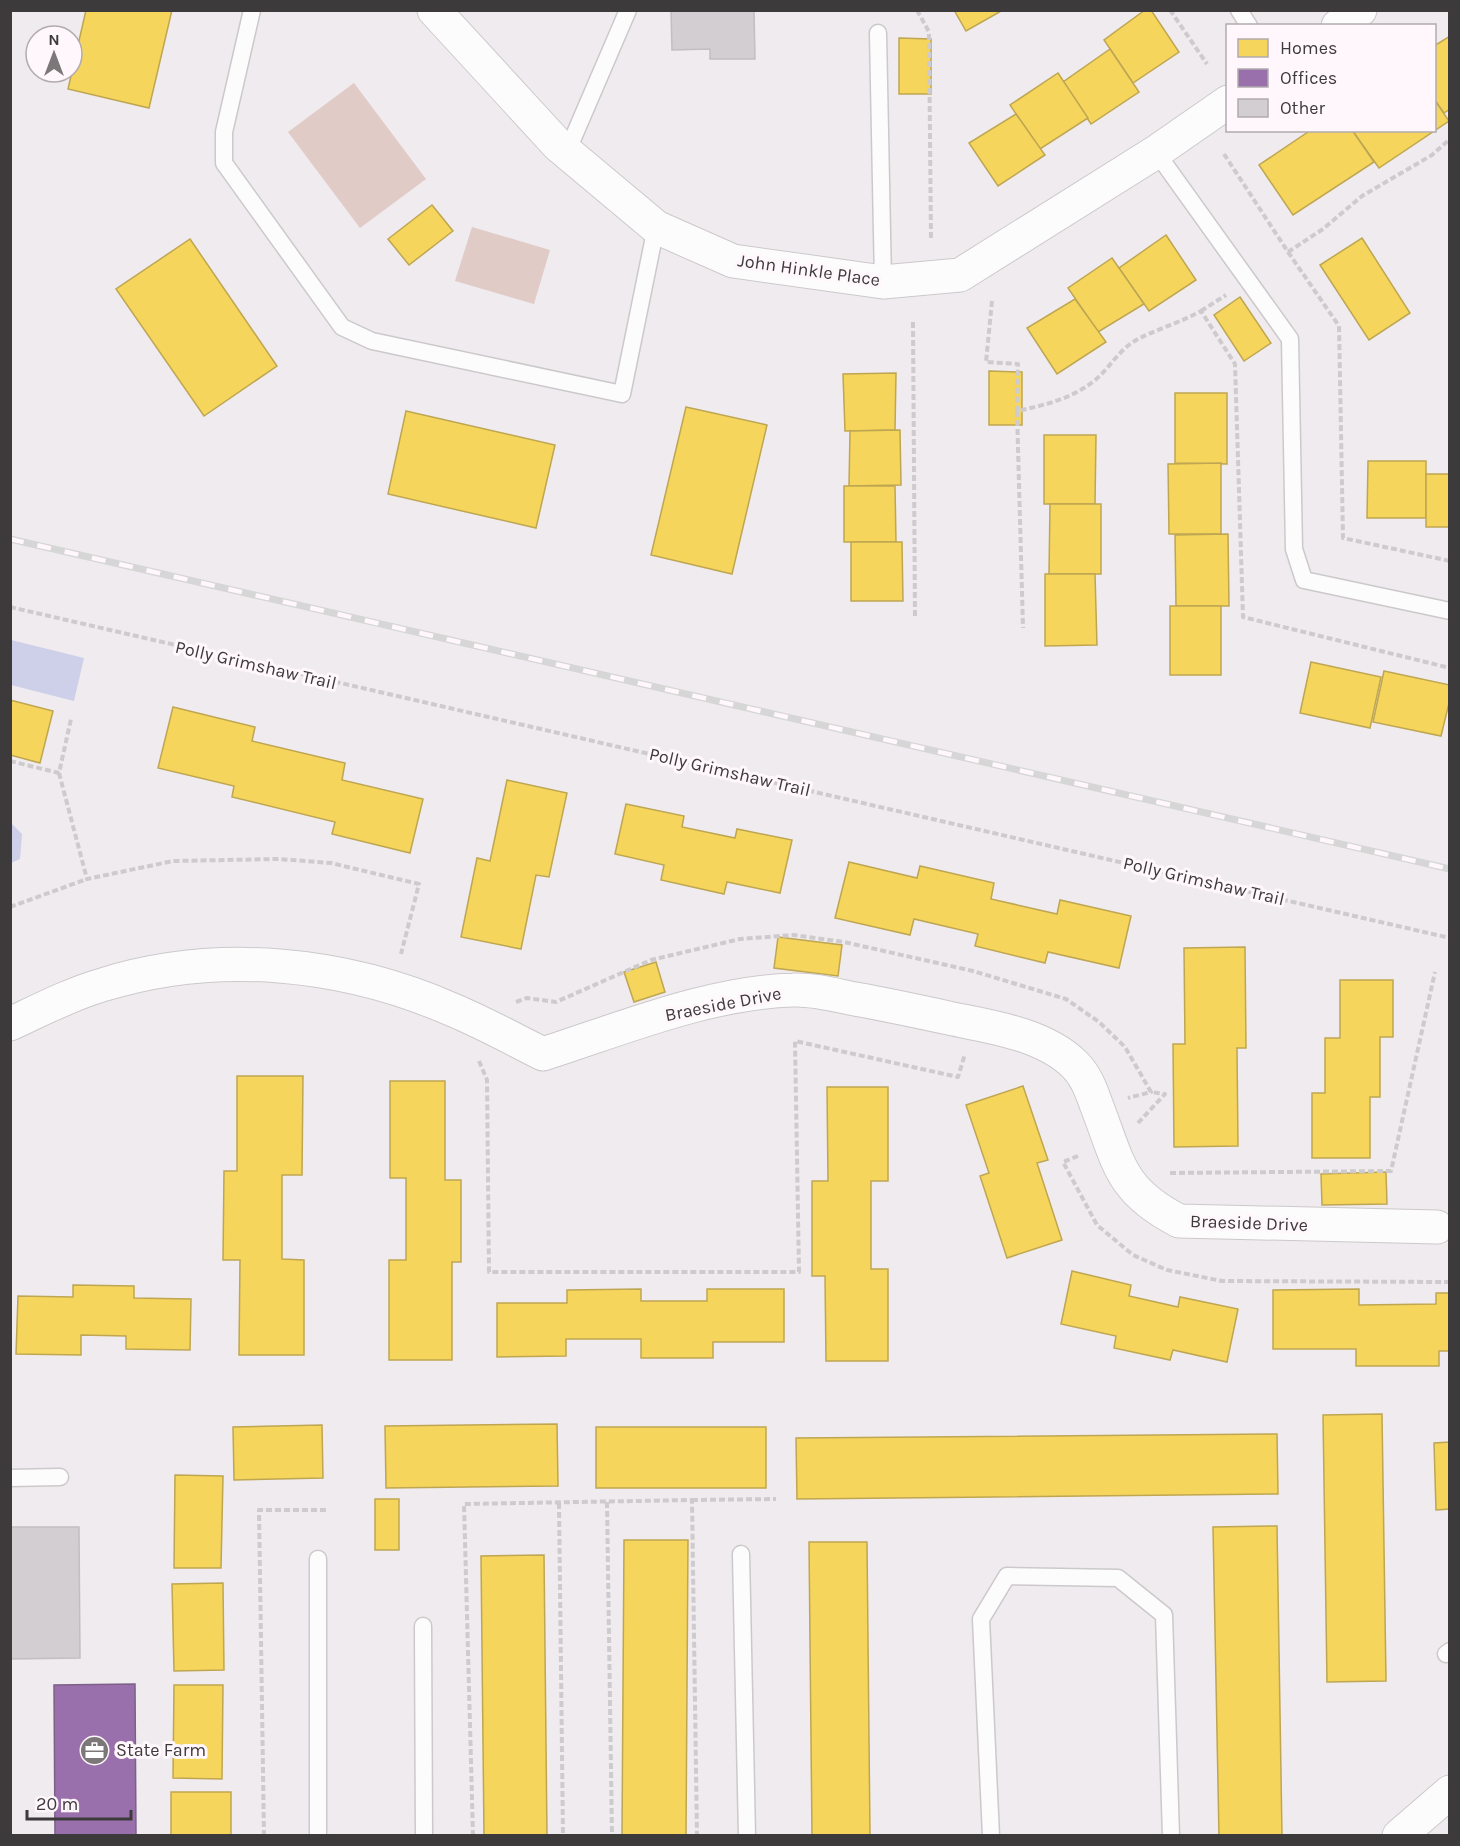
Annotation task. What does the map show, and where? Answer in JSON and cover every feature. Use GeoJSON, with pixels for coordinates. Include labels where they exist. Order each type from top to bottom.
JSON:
{"type":"FeatureCollection","features":[{"type":"Feature","properties":{"kind":"street","name":"John Hinkle Place"},"geometry":{"type":"LineString","coordinates":[[434,10],[567,152],[656,227],[733,261],[883,282],[960,276],[1156,152],[1226,103]]}},
{"type":"Feature","properties":{"kind":"street"},"geometry":{"type":"LineString","coordinates":[[1341,24],[1360,10]]}},
{"type":"Feature","properties":{"kind":"street","name":"Braeside Drive"},"geometry":{"type":"LineString","coordinates":[[10,1024],[101,985],[160,970],[222,964],[284,966],[366,981],[452,1010],[543,1054],[690,1006],[793,990],[834,995],[986,1025],[1030,1039],[1058,1052],[1076,1065],[1087,1082],[1121,1169],[1136,1193],[1156,1209],[1179,1221],[1437,1227]]}},
{"type":"Feature","properties":{"kind":"street"},"geometry":{"type":"LineString","coordinates":[[1400,1836],[1449,1792]]}},
{"type":"Feature","properties":{"kind":"lane"},"geometry":{"type":"LineString","coordinates":[[252,10],[225,132],[224,163],[342,327],[372,341],[622,394],[656,227]]}},
{"type":"Feature","properties":{"kind":"lane"},"geometry":{"type":"LineString","coordinates":[[567,152],[628,10]]}},
{"type":"Feature","properties":{"kind":"lane"},"geometry":{"type":"LineString","coordinates":[[1239,10],[1248,24]]}},
{"type":"Feature","properties":{"kind":"lane"},"geometry":{"type":"LineString","coordinates":[[878,33],[883,282]]}},
{"type":"Feature","properties":{"kind":"lane"},"geometry":{"type":"LineString","coordinates":[[1156,152],[1290,339],[1294,549],[1304,580],[1449,611]]}},
{"type":"Feature","properties":{"kind":"lane"},"geometry":{"type":"LineString","coordinates":[[10,1478],[60,1477]]}},
{"type":"Feature","properties":{"kind":"lane"},"geometry":{"type":"LineString","coordinates":[[741,1554],[747,1836]]}},
{"type":"Feature","properties":{"kind":"lane"},"geometry":{"type":"LineString","coordinates":[[318,1558],[318,1836]]}},
{"type":"Feature","properties":{"kind":"lane"},"geometry":{"type":"LineString","coordinates":[[991,1836],[981,1619],[1007,1576],[1118,1578],[1164,1616],[1172,1836]]}},
{"type":"Feature","properties":{"kind":"lane"},"geometry":{"type":"LineString","coordinates":[[423,1626],[424,1836]]}},
{"type":"Feature","properties":{"kind":"path"},"geometry":{"type":"LineString","coordinates":[[917,10],[928,32],[931,240]]}},
{"type":"Feature","properties":{"kind":"path"},"geometry":{"type":"LineString","coordinates":[[1170,10],[1207,64]]}},
{"type":"Feature","properties":{"kind":"path"},"geometry":{"type":"LineString","coordinates":[[1288,252],[1323,229],[1362,195],[1432,155],[1449,140]]}},
{"type":"Feature","properties":{"kind":"path"},"geometry":{"type":"LineString","coordinates":[[1224,154],[1339,326],[1343,538],[1449,561]]}},
{"type":"Feature","properties":{"kind":"path"},"geometry":{"type":"LineString","coordinates":[[992,301],[986,362],[1018,364],[1017,411],[1023,628]]}},
{"type":"Feature","properties":{"kind":"path"},"geometry":{"type":"LineString","coordinates":[[1017,411],[1063,400],[1095,380],[1121,351],[1138,339],[1171,327],[1201,311],[1235,364],[1243,617],[1449,668]]}},
{"type":"Feature","properties":{"kind":"path"},"geometry":{"type":"LineString","coordinates":[[913,322],[915,618]]}},
{"type":"Feature","properties":{"kind":"path","name":"Polly Grimshaw Trail"},"geometry":{"type":"LineString","coordinates":[[10,607],[1449,938]]}},
{"type":"Feature","properties":{"kind":"path"},"geometry":{"type":"LineString","coordinates":[[10,761],[59,773],[71,718]]}},
{"type":"Feature","properties":{"kind":"path"},"geometry":{"type":"LineString","coordinates":[[10,908],[87,879]]}},
{"type":"Feature","properties":{"kind":"path"},"geometry":{"type":"LineString","coordinates":[[477,1058],[487,1080],[489,1272],[799,1272],[795,1041],[958,1077],[967,1047]]}},
{"type":"Feature","properties":{"kind":"path"},"geometry":{"type":"LineString","coordinates":[[1136,1125],[1165,1094],[1151,1092]]}},
{"type":"Feature","properties":{"kind":"path"},"geometry":{"type":"LineString","coordinates":[[1075,1147],[1078,1157],[1063,1162],[1097,1225],[1133,1255],[1167,1270],[1222,1281],[1449,1282]]}},
{"type":"Feature","properties":{"kind":"path"},"geometry":{"type":"LineString","coordinates":[[473,1836],[464,1504],[776,1499]]}},
{"type":"Feature","properties":{"kind":"path"},"geometry":{"type":"LineString","coordinates":[[692,1500],[697,1836]]}},
{"type":"Feature","properties":{"kind":"path"},"geometry":{"type":"LineString","coordinates":[[607,1502],[612,1836]]}},
{"type":"Feature","properties":{"kind":"path"},"geometry":{"type":"LineString","coordinates":[[559,1503],[563,1836]]}},
{"type":"Feature","properties":{"kind":"path"},"geometry":{"type":"LineString","coordinates":[[264,1836],[259,1510],[326,1510]]}},
{"type":"Feature","properties":{"kind":"shaded area"},"geometry":{"type":"Polygon","coordinates":[[[354,83],[426,179],[360,228],[288,132],[354,83]]]}},
{"type":"Feature","properties":{"kind":"shaded area"},"geometry":{"type":"Polygon","coordinates":[[[472,227],[550,250],[534,304],[455,281],[472,227]]]}},
{"type":"Feature","properties":{"kind":"water"},"geometry":{"type":"Polygon","coordinates":[[[11,640],[84,658],[74,701],[11,685],[11,640]]]}},
{"type":"Feature","properties":{"kind":"water"},"geometry":{"type":"Polygon","coordinates":[[[11,823],[22,834],[20,859],[11,863],[11,823]]]}},
{"type":"Feature","properties":{"kind":"building: Homes"},"geometry":{"type":"Polygon","coordinates":[[[86,10],[172,10],[149,108],[68,89],[69,84],[84,84],[83,24],[86,10]]]}},
{"type":"Feature","properties":{"kind":"building: Homes"},"geometry":{"type":"Polygon","coordinates":[[[954,10],[1003,10],[966,31],[954,10]]]}},
{"type":"Feature","properties":{"kind":"building: Homes"},"geometry":{"type":"Polygon","coordinates":[[[1145,10],[1151,10],[1179,52],[1133,83],[1104,40],[1145,10]]]}},
{"type":"Feature","properties":{"kind":"building: Homes"},"geometry":{"type":"Polygon","coordinates":[[[1450,36],[1450,109],[1444,113],[1436,102],[1436,45],[1450,36]]]}},
{"type":"Feature","properties":{"kind":"building: Homes"},"geometry":{"type":"Polygon","coordinates":[[[899,38],[931,39],[931,94],[899,94],[899,38]]]}},
{"type":"Feature","properties":{"kind":"building: Homes"},"geometry":{"type":"Polygon","coordinates":[[[1110,49],[1139,92],[1091,124],[1063,82],[1110,49]]]}},
{"type":"Feature","properties":{"kind":"building: Homes"},"geometry":{"type":"Polygon","coordinates":[[[1058,73],[1088,118],[1040,149],[1010,105],[1058,73]]]}},
{"type":"Feature","properties":{"kind":"building: Homes"},"geometry":{"type":"Polygon","coordinates":[[[1436,102],[1449,121],[1436,130],[1436,102]]]}},
{"type":"Feature","properties":{"kind":"building: Homes"},"geometry":{"type":"Polygon","coordinates":[[[1016,114],[1045,155],[998,186],[969,143],[1016,114]]]}},
{"type":"Feature","properties":{"kind":"building: Homes"},"geometry":{"type":"Polygon","coordinates":[[[1308,132],[1353,132],[1374,162],[1293,215],[1259,165],[1308,132]]]}},
{"type":"Feature","properties":{"kind":"building: Homes"},"geometry":{"type":"Polygon","coordinates":[[[1353,132],[1433,132],[1379,168],[1353,132]]]}},
{"type":"Feature","properties":{"kind":"building: Homes"},"geometry":{"type":"Polygon","coordinates":[[[432,205],[453,231],[409,265],[388,239],[432,205]]]}},
{"type":"Feature","properties":{"kind":"building: Homes"},"geometry":{"type":"Polygon","coordinates":[[[1166,235],[1196,280],[1149,311],[1119,268],[1166,235]]]}},
{"type":"Feature","properties":{"kind":"building: Homes"},"geometry":{"type":"Polygon","coordinates":[[[1362,238],[1410,313],[1369,340],[1320,265],[1362,238]]]}},
{"type":"Feature","properties":{"kind":"building: Homes"},"geometry":{"type":"Polygon","coordinates":[[[190,239],[277,366],[204,416],[116,289],[190,239]]]}},
{"type":"Feature","properties":{"kind":"building: Homes"},"geometry":{"type":"Polygon","coordinates":[[[1112,258],[1144,304],[1098,332],[1068,288],[1112,258]]]}},
{"type":"Feature","properties":{"kind":"building: Homes"},"geometry":{"type":"Polygon","coordinates":[[[1240,297],[1271,343],[1244,361],[1214,315],[1240,297]]]}},
{"type":"Feature","properties":{"kind":"building: Homes"},"geometry":{"type":"Polygon","coordinates":[[[1075,299],[1106,342],[1057,374],[1027,328],[1075,299]]]}},
{"type":"Feature","properties":{"kind":"building: Homes"},"geometry":{"type":"Polygon","coordinates":[[[989,371],[1022,372],[1022,425],[989,425],[989,371]]]}},
{"type":"Feature","properties":{"kind":"building: Homes"},"geometry":{"type":"Polygon","coordinates":[[[896,373],[895,430],[845,431],[843,374],[896,373]]]}},
{"type":"Feature","properties":{"kind":"building: Homes"},"geometry":{"type":"Polygon","coordinates":[[[1175,393],[1227,393],[1227,464],[1175,463],[1175,393]]]}},
{"type":"Feature","properties":{"kind":"building: Homes"},"geometry":{"type":"Polygon","coordinates":[[[686,407],[767,425],[732,574],[651,555],[686,407]]]}},
{"type":"Feature","properties":{"kind":"building: Homes"},"geometry":{"type":"Polygon","coordinates":[[[406,411],[555,445],[536,528],[388,494],[406,411]]]}},
{"type":"Feature","properties":{"kind":"building: Homes"},"geometry":{"type":"Polygon","coordinates":[[[900,430],[901,485],[849,486],[850,431],[900,430]]]}},
{"type":"Feature","properties":{"kind":"building: Homes"},"geometry":{"type":"Polygon","coordinates":[[[1044,435],[1096,435],[1095,504],[1044,504],[1044,435]]]}},
{"type":"Feature","properties":{"kind":"building: Homes"},"geometry":{"type":"Polygon","coordinates":[[[1368,461],[1426,461],[1426,518],[1367,518],[1368,461]]]}},
{"type":"Feature","properties":{"kind":"building: Homes"},"geometry":{"type":"Polygon","coordinates":[[[1221,463],[1221,534],[1169,534],[1168,464],[1221,463]]]}},
{"type":"Feature","properties":{"kind":"building: Homes"},"geometry":{"type":"Polygon","coordinates":[[[1426,474],[1450,474],[1450,527],[1426,527],[1426,474]]]}},
{"type":"Feature","properties":{"kind":"building: Homes"},"geometry":{"type":"Polygon","coordinates":[[[844,486],[895,486],[896,542],[844,542],[844,486]]]}},
{"type":"Feature","properties":{"kind":"building: Homes"},"geometry":{"type":"Polygon","coordinates":[[[1050,504],[1101,504],[1101,574],[1049,574],[1050,504]]]}},
{"type":"Feature","properties":{"kind":"building: Homes"},"geometry":{"type":"Polygon","coordinates":[[[1228,534],[1229,606],[1176,606],[1175,535],[1228,534]]]}},
{"type":"Feature","properties":{"kind":"building: Homes"},"geometry":{"type":"Polygon","coordinates":[[[851,542],[902,542],[903,601],[851,601],[851,542]]]}},
{"type":"Feature","properties":{"kind":"building: Homes"},"geometry":{"type":"Polygon","coordinates":[[[1045,574],[1095,574],[1097,645],[1045,646],[1045,574]]]}},
{"type":"Feature","properties":{"kind":"building: Homes"},"geometry":{"type":"Polygon","coordinates":[[[1170,606],[1221,606],[1221,675],[1170,675],[1170,606]]]}},
{"type":"Feature","properties":{"kind":"building: Homes"},"geometry":{"type":"Polygon","coordinates":[[[1311,662],[1381,677],[1370,728],[1300,713],[1311,662]]]}},
{"type":"Feature","properties":{"kind":"building: Homes"},"geometry":{"type":"Polygon","coordinates":[[[1384,671],[1450,685],[1450,699],[1441,736],[1373,722],[1384,671]]]}},
{"type":"Feature","properties":{"kind":"building: Homes"},"geometry":{"type":"Polygon","coordinates":[[[10,700],[53,711],[40,763],[10,755],[10,700]]]}},
{"type":"Feature","properties":{"kind":"building: Homes"},"geometry":{"type":"Polygon","coordinates":[[[173,707],[255,727],[252,741],[345,763],[342,780],[423,799],[410,853],[332,834],[335,822],[232,797],[234,786],[158,768],[173,707]]]}},
{"type":"Feature","properties":{"kind":"building: Homes"},"geometry":{"type":"Polygon","coordinates":[[[507,780],[567,793],[549,877],[536,875],[521,949],[461,937],[477,858],[490,861],[507,780]]]}},
{"type":"Feature","properties":{"kind":"building: Homes"},"geometry":{"type":"Polygon","coordinates":[[[626,804],[684,816],[682,827],[735,838],[737,829],[792,840],[780,893],[727,882],[724,894],[661,880],[664,865],[615,854],[626,804]]]}},
{"type":"Feature","properties":{"kind":"building: Homes"},"geometry":{"type":"Polygon","coordinates":[[[849,862],[917,878],[920,866],[994,883],[991,899],[1057,914],[1060,900],[1131,916],[1119,968],[1048,952],[1045,963],[975,946],[978,934],[914,919],[910,935],[835,918],[849,862]]]}},
{"type":"Feature","properties":{"kind":"building: Homes"},"geometry":{"type":"Polygon","coordinates":[[[778,937],[842,945],[838,976],[774,968],[778,937]]]}},
{"type":"Feature","properties":{"kind":"building: Homes"},"geometry":{"type":"Polygon","coordinates":[[[1245,947],[1246,1048],[1237,1048],[1238,1146],[1174,1147],[1173,1044],[1185,1044],[1184,948],[1245,947]]]}},
{"type":"Feature","properties":{"kind":"building: Homes"},"geometry":{"type":"Polygon","coordinates":[[[656,962],[665,992],[634,1002],[624,972],[656,962]]]}},
{"type":"Feature","properties":{"kind":"building: Homes"},"geometry":{"type":"Polygon","coordinates":[[[1340,980],[1393,980],[1393,1037],[1380,1037],[1380,1097],[1370,1097],[1370,1158],[1312,1158],[1312,1093],[1325,1093],[1325,1038],[1340,1038],[1340,980]]]}},
{"type":"Feature","properties":{"kind":"building: Homes"},"geometry":{"type":"Polygon","coordinates":[[[237,1076],[303,1076],[302,1175],[282,1175],[282,1259],[304,1260],[304,1355],[239,1355],[240,1260],[223,1260],[224,1171],[237,1171],[237,1076]]]}},
{"type":"Feature","properties":{"kind":"building: Homes"},"geometry":{"type":"Polygon","coordinates":[[[390,1081],[445,1081],[445,1180],[461,1180],[461,1262],[452,1262],[452,1360],[389,1360],[389,1260],[406,1260],[406,1178],[390,1178],[390,1081]]]}},
{"type":"Feature","properties":{"kind":"building: Homes"},"geometry":{"type":"Polygon","coordinates":[[[1023,1086],[1048,1160],[1037,1163],[1062,1240],[1007,1258],[980,1176],[989,1173],[966,1105],[1023,1086]]]}},
{"type":"Feature","properties":{"kind":"building: Homes"},"geometry":{"type":"Polygon","coordinates":[[[827,1087],[888,1087],[888,1181],[871,1181],[871,1269],[888,1269],[888,1361],[826,1361],[825,1276],[812,1276],[812,1181],[828,1181],[827,1087]]]}},
{"type":"Feature","properties":{"kind":"building: Homes"},"geometry":{"type":"Polygon","coordinates":[[[1386,1172],[1387,1204],[1322,1205],[1321,1174],[1386,1172]]]}},
{"type":"Feature","properties":{"kind":"building: Homes"},"geometry":{"type":"Polygon","coordinates":[[[1072,1271],[1131,1285],[1129,1296],[1178,1307],[1180,1297],[1238,1309],[1227,1362],[1173,1350],[1170,1360],[1114,1348],[1116,1336],[1061,1324],[1072,1271]]]}},
{"type":"Feature","properties":{"kind":"building: Homes"},"geometry":{"type":"Polygon","coordinates":[[[73,1285],[134,1286],[134,1298],[191,1299],[190,1350],[126,1349],[126,1336],[81,1335],[81,1355],[16,1354],[18,1296],[73,1297],[73,1285]]]}},
{"type":"Feature","properties":{"kind":"building: Homes"},"geometry":{"type":"Polygon","coordinates":[[[641,1289],[641,1301],[707,1301],[707,1289],[784,1289],[784,1342],[713,1342],[713,1358],[641,1358],[641,1339],[566,1339],[566,1356],[497,1357],[497,1303],[567,1303],[567,1290],[641,1289]]]}},
{"type":"Feature","properties":{"kind":"building: Homes"},"geometry":{"type":"Polygon","coordinates":[[[1359,1289],[1359,1305],[1436,1304],[1436,1293],[1450,1293],[1450,1351],[1439,1351],[1439,1366],[1356,1366],[1356,1349],[1273,1349],[1273,1290],[1359,1289]]]}},
{"type":"Feature","properties":{"kind":"building: Homes"},"geometry":{"type":"Polygon","coordinates":[[[1382,1414],[1386,1681],[1327,1682],[1323,1415],[1382,1414]]]}},
{"type":"Feature","properties":{"kind":"building: Homes"},"geometry":{"type":"Polygon","coordinates":[[[557,1424],[558,1486],[386,1488],[385,1426],[557,1424]]]}},
{"type":"Feature","properties":{"kind":"building: Homes"},"geometry":{"type":"Polygon","coordinates":[[[322,1425],[323,1478],[234,1480],[233,1427],[322,1425]]]}},
{"type":"Feature","properties":{"kind":"building: Homes"},"geometry":{"type":"Polygon","coordinates":[[[596,1427],[766,1427],[766,1488],[596,1488],[596,1427]]]}},
{"type":"Feature","properties":{"kind":"building: Homes"},"geometry":{"type":"Polygon","coordinates":[[[1277,1434],[1278,1494],[797,1499],[796,1438],[1277,1434]]]}},
{"type":"Feature","properties":{"kind":"building: Homes"},"geometry":{"type":"Polygon","coordinates":[[[1450,1442],[1450,1509],[1436,1510],[1434,1443],[1450,1442]]]}},
{"type":"Feature","properties":{"kind":"building: Homes"},"geometry":{"type":"Polygon","coordinates":[[[175,1475],[223,1476],[221,1568],[174,1568],[175,1475]]]}},
{"type":"Feature","properties":{"kind":"building: Homes"},"geometry":{"type":"Polygon","coordinates":[[[375,1499],[399,1499],[399,1550],[375,1550],[375,1499]]]}},
{"type":"Feature","properties":{"kind":"building: Homes"},"geometry":{"type":"Polygon","coordinates":[[[1277,1526],[1282,1836],[1219,1836],[1213,1527],[1277,1526]]]}},
{"type":"Feature","properties":{"kind":"building: Homes"},"geometry":{"type":"Polygon","coordinates":[[[624,1540],[688,1540],[686,1836],[622,1836],[624,1540]]]}},
{"type":"Feature","properties":{"kind":"building: Homes"},"geometry":{"type":"Polygon","coordinates":[[[809,1542],[867,1542],[870,1836],[812,1836],[809,1542]]]}},
{"type":"Feature","properties":{"kind":"building: Homes"},"geometry":{"type":"Polygon","coordinates":[[[544,1555],[547,1836],[484,1836],[481,1556],[544,1555]]]}},
{"type":"Feature","properties":{"kind":"building: Homes"},"geometry":{"type":"Polygon","coordinates":[[[223,1583],[224,1670],[174,1671],[172,1584],[223,1583]]]}},
{"type":"Feature","properties":{"kind":"building: Homes"},"geometry":{"type":"Polygon","coordinates":[[[174,1685],[223,1685],[222,1779],[173,1778],[174,1685]]]}},
{"type":"Feature","properties":{"kind":"building: Homes"},"geometry":{"type":"Polygon","coordinates":[[[171,1792],[231,1792],[231,1836],[171,1836],[171,1792]]]}},
{"type":"Feature","properties":{"kind":"building: Offices"},"geometry":{"type":"Polygon","coordinates":[[[135,1684],[136,1836],[55,1836],[54,1685],[135,1684]]]}},
{"type":"Feature","properties":{"kind":"building: Other"},"geometry":{"type":"Polygon","coordinates":[[[671,10],[754,10],[755,59],[710,59],[710,49],[672,50],[671,10]]]}},
{"type":"Feature","properties":{"kind":"building: Other"},"geometry":{"type":"Polygon","coordinates":[[[10,1527],[79,1527],[80,1658],[10,1659],[10,1527]]]}},
{"type":"Feature","properties":{"kind":"railway"},"geometry":{"type":"LineString","coordinates":[[10,539],[1450,869]]}},
{"type":"Feature","properties":{"kind":"place","name":"State Farm"},"geometry":{"type":"Point","coordinates":[95,1750]}}]}
